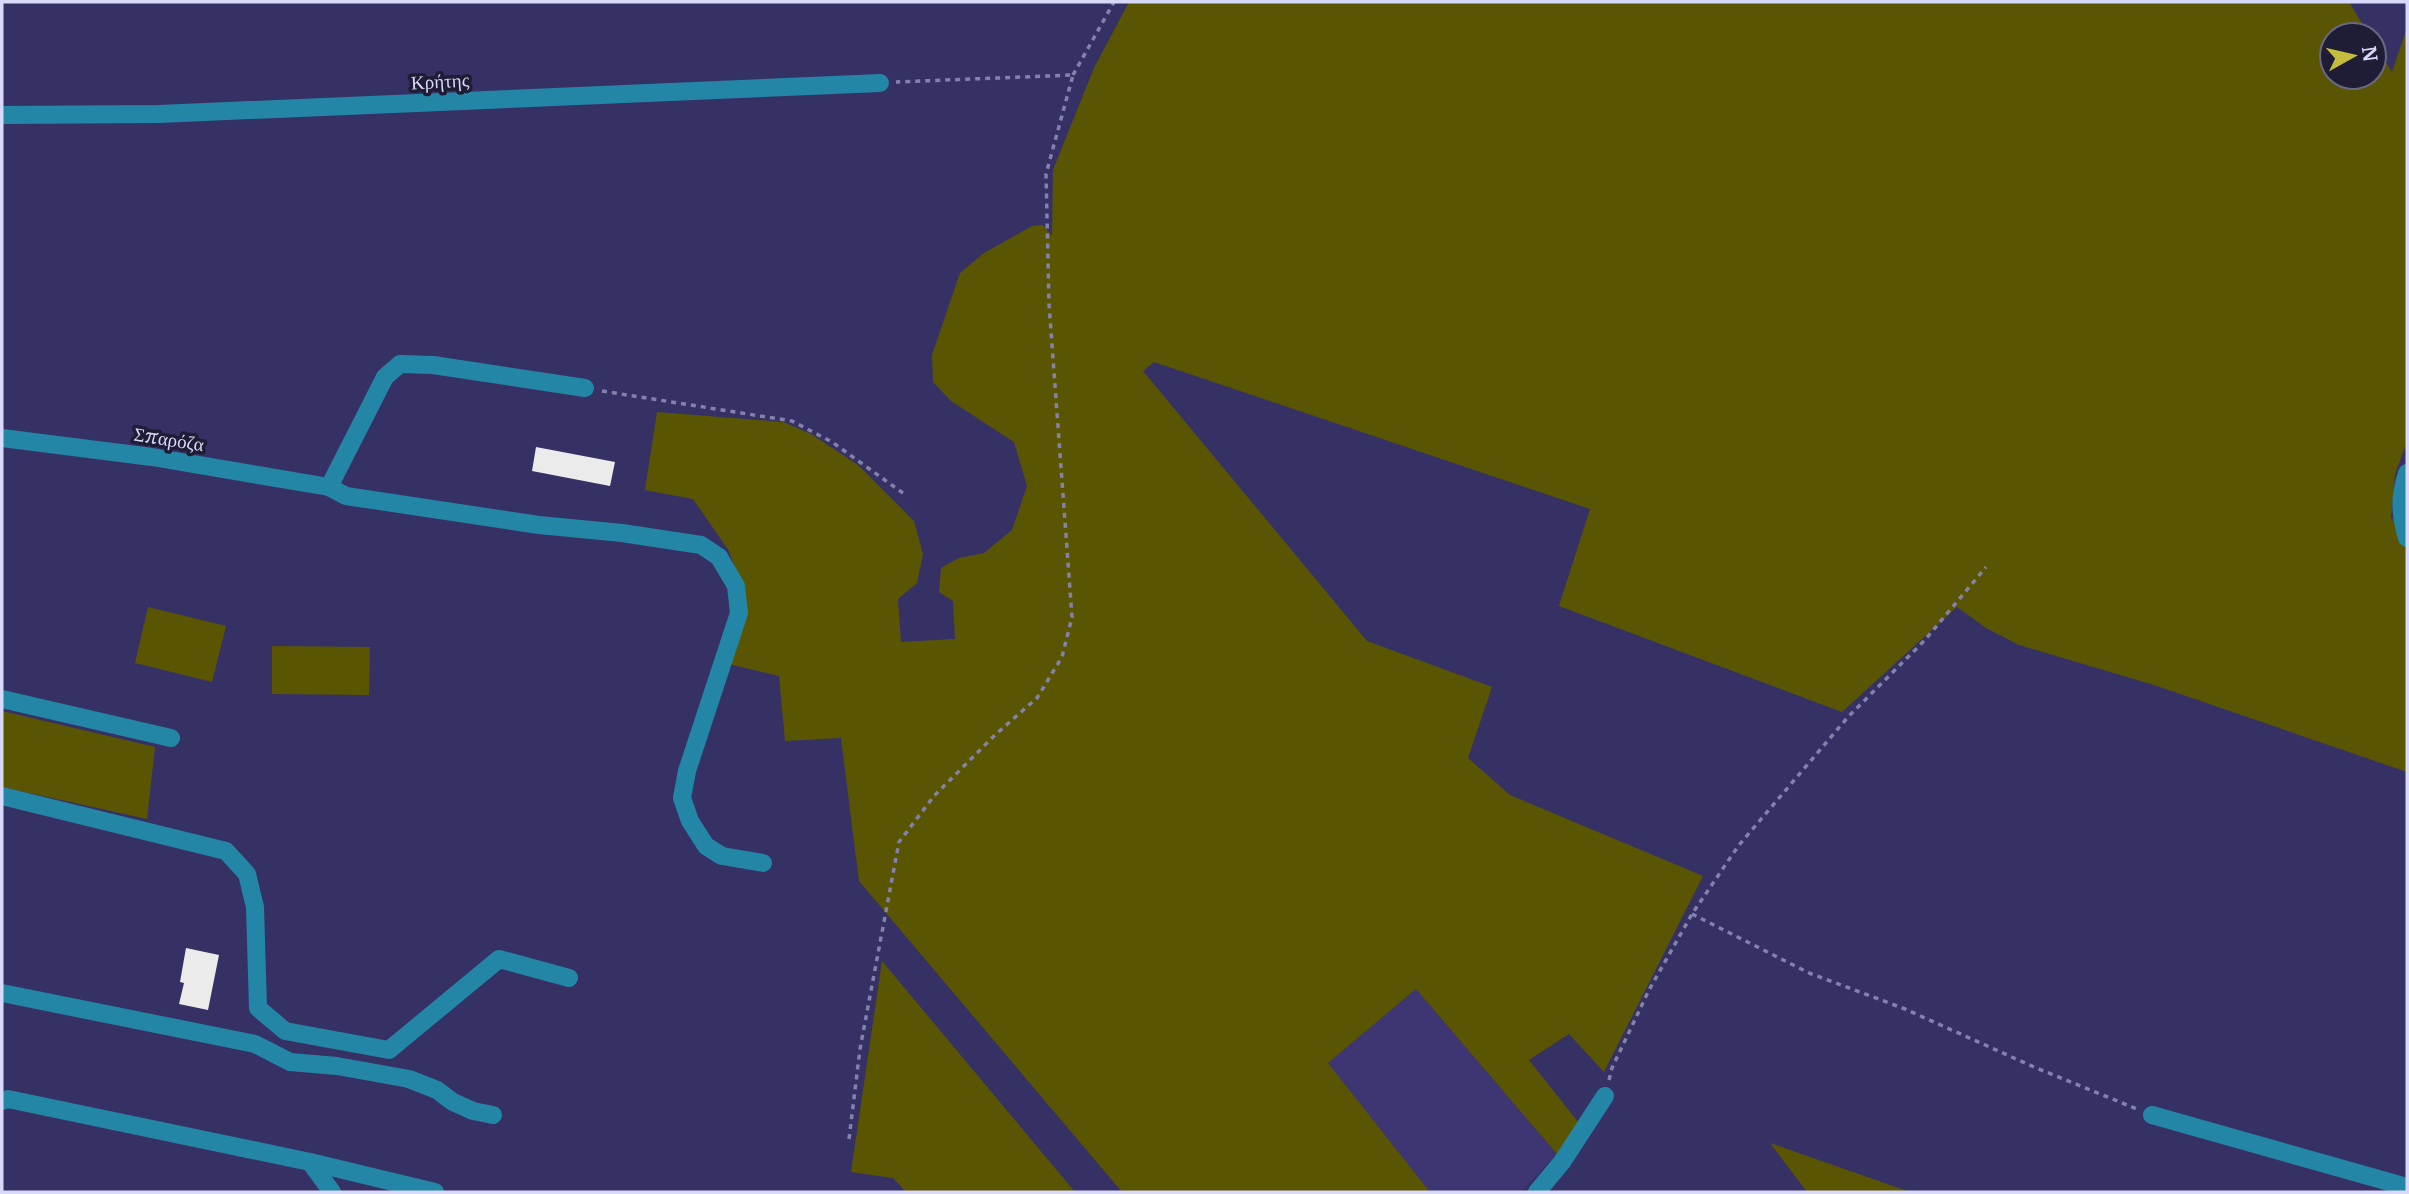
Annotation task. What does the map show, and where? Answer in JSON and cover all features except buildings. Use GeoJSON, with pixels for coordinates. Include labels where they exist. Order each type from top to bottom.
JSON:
{"type":"FeatureCollection","features":[{"type":"Feature","properties":{"kind":"street","name":"Κρήτης"},"geometry":{"type":"LineString","coordinates":[[2,115],[159,114],[880,83]]}},
{"type":"Feature","properties":{"kind":"street"},"geometry":{"type":"LineString","coordinates":[[329,487],[384,377],[400,364],[433,365],[585,388]]}},
{"type":"Feature","properties":{"kind":"street","name":"Σπαρόζα"},"geometry":{"type":"LineString","coordinates":[[2,438],[152,457],[329,487],[346,496],[539,526],[622,533],[701,545],[719,557],[736,586],[739,613],[687,771],[682,798],[690,821],[706,846],[722,856],[764,863]]}},
{"type":"Feature","properties":{"kind":"street"},"geometry":{"type":"LineString","coordinates":[[2407,473],[2400,494],[2401,515],[2407,538]]}},
{"type":"Feature","properties":{"kind":"street"},"geometry":{"type":"LineString","coordinates":[[2,699],[171,738]]}},
{"type":"Feature","properties":{"kind":"street"},"geometry":{"type":"LineString","coordinates":[[2,796],[226,851],[247,874],[255,907],[258,1008],[285,1031],[389,1050],[499,959],[569,978]]}},
{"type":"Feature","properties":{"kind":"street"},"geometry":{"type":"LineString","coordinates":[[2,993],[254,1044],[290,1062],[337,1066],[409,1079],[437,1090],[453,1102],[473,1111],[494,1115]]}},
{"type":"Feature","properties":{"kind":"street"},"geometry":{"type":"LineString","coordinates":[[1536,1192],[1562,1162],[1605,1096]]}},
{"type":"Feature","properties":{"kind":"street"},"geometry":{"type":"LineString","coordinates":[[2,1101],[8,1099],[435,1192]]}},
{"type":"Feature","properties":{"kind":"street"},"geometry":{"type":"LineString","coordinates":[[2152,1115],[2407,1187]]}},
{"type":"Feature","properties":{"kind":"street"},"geometry":{"type":"LineString","coordinates":[[310,1163],[332,1192]]}},
{"type":"Feature","properties":{"kind":"path"},"geometry":{"type":"LineString","coordinates":[[849,1139],[860,1049],[899,842],[934,796],[995,735],[1037,698],[1062,657],[1072,617],[1049,304],[1046,174],[1073,75],[1114,2]]}},
{"type":"Feature","properties":{"kind":"path"},"geometry":{"type":"LineString","coordinates":[[880,83],[1073,75]]}},
{"type":"Feature","properties":{"kind":"path"},"geometry":{"type":"LineString","coordinates":[[585,388],[792,421],[832,442],[907,496]]}},
{"type":"Feature","properties":{"kind":"path"},"geometry":{"type":"LineString","coordinates":[[1605,1096],[1612,1068],[1649,990],[1692,914],[1739,845],[1848,717],[1924,641],[1986,567]]}},
{"type":"Feature","properties":{"kind":"path"},"geometry":{"type":"LineString","coordinates":[[1692,914],[1809,973],[1905,1009],[2034,1067],[2152,1115]]}},
{"type":"Feature","properties":{"kind":"shaded area"},"geometry":{"type":"Polygon","coordinates":[[[1129,2],[2349,2],[2361,21],[2318,21],[2318,91],[2388,91],[2388,66],[2392,72],[2407,28],[2407,442],[2395,474],[2391,518],[2397,521],[2407,545],[2407,772],[2157,686],[2019,645],[1986,628],[1957,607],[1842,712],[1559,606],[1590,509],[1154,362],[1143,371],[1367,641],[1492,687],[1468,758],[1510,795],[1703,876],[1604,1072],[1569,1034],[1529,1060],[1579,1123],[1557,1154],[1416,989],[1328,1063],[1430,1192],[1122,1192],[859,881],[841,738],[785,741],[779,676],[729,664],[739,580],[729,551],[693,499],[645,490],[657,412],[783,422],[811,434],[858,465],[914,521],[923,554],[917,583],[898,599],[901,642],[955,639],[953,601],[939,592],[941,568],[959,558],[984,553],[1012,530],[1027,486],[1014,442],[951,401],[933,382],[932,355],[960,273],[984,253],[1032,226],[1043,225],[1052,236],[1053,170],[1094,68],[1129,2]]]}},
{"type":"Feature","properties":{"kind":"shaded area"},"geometry":{"type":"Polygon","coordinates":[[[148,607],[226,626],[212,682],[135,663],[148,607]]]}},
{"type":"Feature","properties":{"kind":"shaded area"},"geometry":{"type":"Polygon","coordinates":[[[272,646],[370,647],[369,695],[272,694],[272,646]]]}},
{"type":"Feature","properties":{"kind":"shaded area"},"geometry":{"type":"Polygon","coordinates":[[[2,711],[155,747],[147,819],[2,787],[2,711]]]}},
{"type":"Feature","properties":{"kind":"shaded area"},"geometry":{"type":"Polygon","coordinates":[[[882,961],[1075,1192],[906,1192],[893,1178],[851,1172],[882,961]]]}},
{"type":"Feature","properties":{"kind":"shaded area"},"geometry":{"type":"Polygon","coordinates":[[[1416,989],[1557,1154],[1520,1192],[1430,1192],[1328,1063],[1416,989]]]}},
{"type":"Feature","properties":{"kind":"shaded area"},"geometry":{"type":"Polygon","coordinates":[[[1770,1143],[1910,1192],[1807,1192],[1770,1143]]]}}]}
